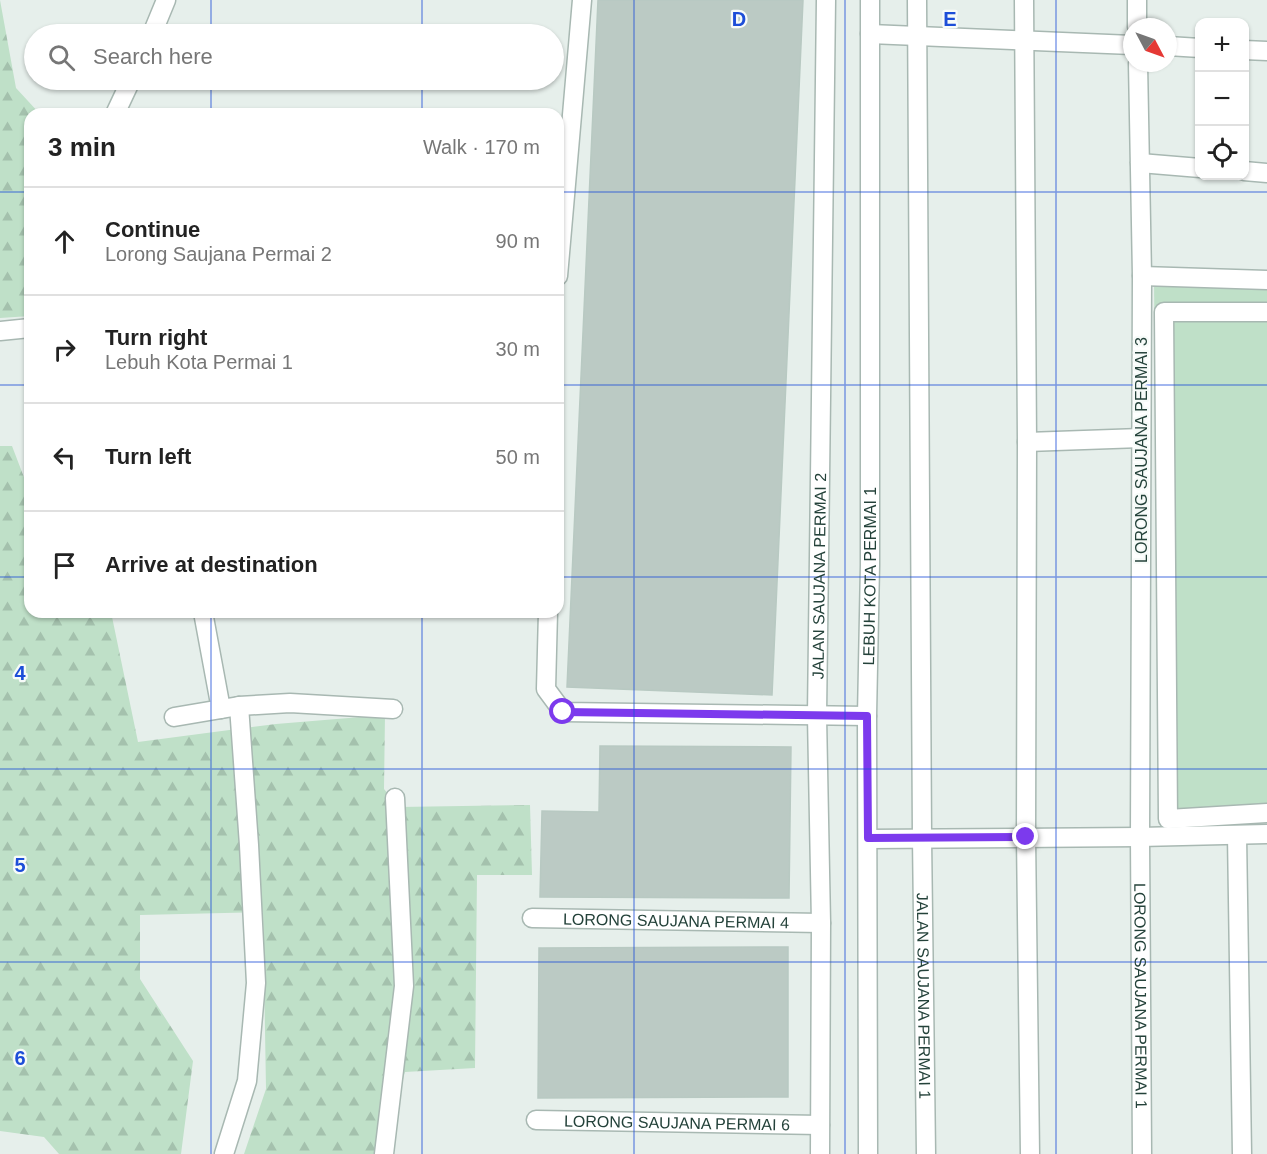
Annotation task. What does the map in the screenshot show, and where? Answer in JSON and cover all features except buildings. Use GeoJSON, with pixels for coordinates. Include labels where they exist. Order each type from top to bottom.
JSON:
{"type":"FeatureCollection","features":[{"type":"Feature","properties":{"kind":"street"},"geometry":{"type":"LineString","coordinates":[[156,24],[166,0]]}},
{"type":"Feature","properties":{"kind":"street"},"geometry":{"type":"LineString","coordinates":[[564,207],[582,0]]}},
{"type":"Feature","properties":{"kind":"street","name":"JALAN SAUJANA PERMAI 2"},"geometry":{"type":"LineString","coordinates":[[820,1154],[821,923],[817,716],[826,0]]}},
{"type":"Feature","properties":{"kind":"street","name":"LEBUH KOTA PERMAI 1"},"geometry":{"type":"LineString","coordinates":[[868,1154],[870,0]]}},
{"type":"Feature","properties":{"kind":"street"},"geometry":{"type":"LineString","coordinates":[[917,0],[922,837]]}},
{"type":"Feature","properties":{"kind":"street"},"geometry":{"type":"LineString","coordinates":[[1024,0],[1027,442],[1026,837],[1030,1154]]}},
{"type":"Feature","properties":{"kind":"street"},"geometry":{"type":"LineString","coordinates":[[1137,0],[1137,18]]}},
{"type":"Feature","properties":{"kind":"street"},"geometry":{"type":"LineString","coordinates":[[870,34],[1123,45]]}},
{"type":"Feature","properties":{"kind":"street"},"geometry":{"type":"LineString","coordinates":[[1177,47],[1195,48]]}},
{"type":"Feature","properties":{"kind":"street"},"geometry":{"type":"LineString","coordinates":[[1249,50],[1267,51]]}},
{"type":"Feature","properties":{"kind":"street","name":"LORONG SAUJANA PERMAI 3"},"geometry":{"type":"LineString","coordinates":[[1138,72],[1142,276],[1140,837]]}},
{"type":"Feature","properties":{"kind":"street"},"geometry":{"type":"LineString","coordinates":[[118,108],[126,90]]}},
{"type":"Feature","properties":{"kind":"street"},"geometry":{"type":"LineString","coordinates":[[1140,163],[1195,168]]}},
{"type":"Feature","properties":{"kind":"street"},"geometry":{"type":"LineString","coordinates":[[1249,171],[1267,172]]}},
{"type":"Feature","properties":{"kind":"street"},"geometry":{"type":"LineString","coordinates":[[1142,276],[1267,280]]}},
{"type":"Feature","properties":{"kind":"street"},"geometry":{"type":"LineString","coordinates":[[1267,312],[1164,312],[1168,819],[1267,813]]}},
{"type":"Feature","properties":{"kind":"street"},"geometry":{"type":"LineString","coordinates":[[0,331],[24,329]]}},
{"type":"Feature","properties":{"kind":"street"},"geometry":{"type":"LineString","coordinates":[[1027,442],[1141,438]]}},
{"type":"Feature","properties":{"kind":"street"},"geometry":{"type":"LineString","coordinates":[[205,618],[230,707],[249,845],[256,983],[247,1081],[224,1154]]}},
{"type":"Feature","properties":{"kind":"street"},"geometry":{"type":"LineString","coordinates":[[548,618],[546,689],[563,712],[867,716]]}},
{"type":"Feature","properties":{"kind":"street"},"geometry":{"type":"LineString","coordinates":[[174,717],[230,707],[290,703],[393,709]]}},
{"type":"Feature","properties":{"kind":"street"},"geometry":{"type":"LineString","coordinates":[[384,1154],[404,986],[395,798]]}},
{"type":"Feature","properties":{"kind":"street"},"geometry":{"type":"LineString","coordinates":[[868,838],[1267,834]]}},
{"type":"Feature","properties":{"kind":"street"},"geometry":{"type":"LineString","coordinates":[[1237,835],[1242,1154]]}},
{"type":"Feature","properties":{"kind":"street","name":"JALAN SAUJANA PERMAI 1"},"geometry":{"type":"LineString","coordinates":[[922,837],[926,1154]]}},
{"type":"Feature","properties":{"kind":"street","name":"LORONG SAUJANA PERMAI 1"},"geometry":{"type":"LineString","coordinates":[[1140,837],[1142,1154]]}},
{"type":"Feature","properties":{"kind":"street","name":"LORONG SAUJANA PERMAI 4"},"geometry":{"type":"LineString","coordinates":[[532,918],[821,923]]}},
{"type":"Feature","properties":{"kind":"street","name":"LORONG SAUJANA PERMAI 6"},"geometry":{"type":"LineString","coordinates":[[536,1120],[820,1125]]}},
{"type":"Feature","properties":{"kind":"green space"},"geometry":{"type":"Polygon","coordinates":[[[0,0],[16,88],[34,108],[24,108],[24,316],[0,318],[0,0]]]}},
{"type":"Feature","properties":{"kind":"green space"},"geometry":{"type":"Polygon","coordinates":[[[1267,276],[1267,817],[1159,822],[1154,279],[1267,276]]]}},
{"type":"Feature","properties":{"kind":"green space"},"geometry":{"type":"Polygon","coordinates":[[[0,446],[12,446],[24,477],[24,618],[112,618],[138,742],[276,724],[385,715],[384,789],[399,807],[530,805],[532,875],[477,875],[475,1068],[405,1072],[382,1154],[244,1154],[266,1089],[263,912],[140,915],[140,979],[193,1061],[181,1154],[59,1154],[44,1137],[0,1131],[0,446]]]}},
{"type":"Feature","properties":{"kind":"route"},"geometry":{"type":"LineString","coordinates":[[563,712],[867,716],[868,838],[1026,837]]}}]}
